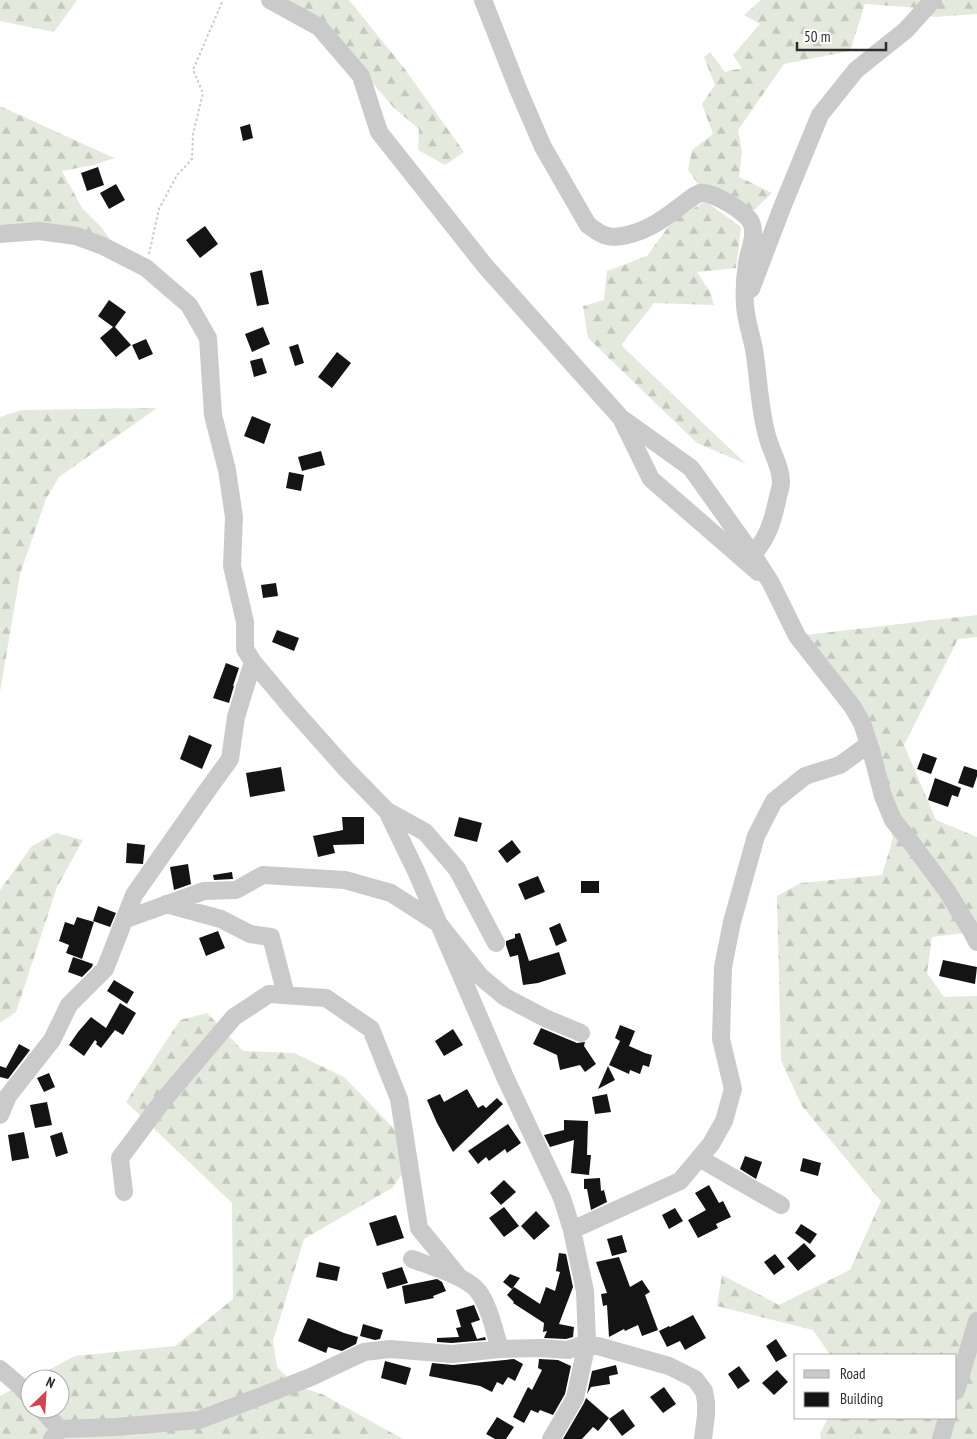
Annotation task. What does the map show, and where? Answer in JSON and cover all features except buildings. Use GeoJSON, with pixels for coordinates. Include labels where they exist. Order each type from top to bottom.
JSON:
{"type":"FeatureCollection","features":[{"type":"Feature","properties":{"kind":"street"},"geometry":{"type":"LineString","coordinates":[[270,0],[318,27],[361,76],[379,132],[486,267],[621,418],[691,468],[771,583],[797,636],[817,659],[852,706],[862,724],[883,796],[893,820],[947,891],[977,942]]}},
{"type":"Feature","properties":{"kind":"street"},"geometry":{"type":"LineString","coordinates":[[483,0],[543,147],[588,225],[608,236],[636,233],[652,226],[701,193],[709,194],[725,201],[742,212],[751,222],[754,232],[747,264],[745,304],[768,439],[776,460],[781,483],[769,532],[753,555]]}},
{"type":"Feature","properties":{"kind":"street"},"geometry":{"type":"LineString","coordinates":[[745,304],[782,205],[820,115],[856,70],[906,30],[933,0]]}},
{"type":"Feature","properties":{"kind":"street"},"geometry":{"type":"LineString","coordinates":[[0,234],[39,232],[76,236],[103,246],[146,268],[189,305],[208,338],[213,415],[228,470],[234,517],[232,566],[245,622],[245,649],[253,662],[346,769],[387,811],[425,832],[457,868],[496,943]]}},
{"type":"Feature","properties":{"kind":"street"},"geometry":{"type":"LineString","coordinates":[[621,418],[651,479],[771,583]]}},
{"type":"Feature","properties":{"kind":"street"},"geometry":{"type":"LineString","coordinates":[[0,1115],[8,1096],[52,1040],[69,1005],[105,969],[134,895],[230,759],[236,717],[253,662]]}},
{"type":"Feature","properties":{"kind":"street"},"geometry":{"type":"LineString","coordinates":[[572,1230],[680,1181],[711,1144],[724,1121],[733,1089],[720,1039],[723,967],[732,922],[756,836],[774,801],[805,776],[840,765],[862,749],[871,750]]}},
{"type":"Feature","properties":{"kind":"street"},"geometry":{"type":"LineString","coordinates":[[387,811],[416,871],[505,1077],[562,1198],[572,1230],[585,1291],[587,1343],[574,1398],[551,1439]]}},
{"type":"Feature","properties":{"kind":"street"},"geometry":{"type":"LineString","coordinates":[[126,919],[204,891],[236,890],[263,875],[345,880],[391,893],[439,924],[481,977],[505,997],[545,1018],[581,1033]]}},
{"type":"Feature","properties":{"kind":"street"},"geometry":{"type":"LineString","coordinates":[[166,904],[221,919],[250,934],[271,937],[286,995]]}},
{"type":"Feature","properties":{"kind":"street"},"geometry":{"type":"LineString","coordinates":[[124,1192],[120,1158],[161,1104],[234,1016],[269,994],[326,998],[371,1029],[399,1099],[419,1228],[459,1277]]}},
{"type":"Feature","properties":{"kind":"street"},"geometry":{"type":"LineString","coordinates":[[700,1158],[782,1205]]}},
{"type":"Feature","properties":{"kind":"street"},"geometry":{"type":"LineString","coordinates":[[412,1259],[459,1277],[477,1290],[487,1308],[500,1350]]}},
{"type":"Feature","properties":{"kind":"street"},"geometry":{"type":"LineString","coordinates":[[957,1388],[977,1321]]}},
{"type":"Feature","properties":{"kind":"street"},"geometry":{"type":"LineString","coordinates":[[47,1419],[56,1434],[199,1420],[296,1383],[364,1352],[390,1349],[452,1354],[540,1348],[568,1350],[587,1343],[669,1366],[695,1379],[704,1391],[706,1402],[704,1439]]}},
{"type":"Feature","properties":{"kind":"street"},"geometry":{"type":"LineString","coordinates":[[0,1370],[20,1386]]}},
{"type":"Feature","properties":{"kind":"street"},"geometry":{"type":"LineString","coordinates":[[941,1439],[948,1419]]}},
{"type":"Feature","properties":{"kind":"path"},"geometry":{"type":"LineString","coordinates":[[146,268],[159,209],[177,175],[192,159],[193,134],[203,93],[194,70],[223,0]]}},
{"type":"Feature","properties":{"kind":"green space"},"geometry":{"type":"Polygon","coordinates":[[[0,0],[77,0],[54,32],[0,21],[0,0]]]}},
{"type":"Feature","properties":{"kind":"green space"},"geometry":{"type":"Polygon","coordinates":[[[278,0],[349,0],[404,68],[464,152],[445,165],[418,150],[419,129],[394,108],[347,53],[278,0]]]}},
{"type":"Feature","properties":{"kind":"green space"},"geometry":{"type":"Polygon","coordinates":[[[761,0],[977,0],[977,14],[933,17],[920,8],[865,4],[850,51],[784,64],[738,130],[742,152],[739,177],[772,193],[752,212],[701,188],[688,170],[692,150],[713,134],[702,104],[715,85],[704,57],[710,52],[725,72],[742,68],[733,55],[760,24],[744,15],[761,0]]]}},
{"type":"Feature","properties":{"kind":"green space"},"geometry":{"type":"Polygon","coordinates":[[[0,106],[114,158],[94,165],[62,171],[82,208],[102,228],[121,255],[103,246],[0,234],[0,106]]]}},
{"type":"Feature","properties":{"kind":"green space"},"geometry":{"type":"Polygon","coordinates":[[[705,201],[741,227],[736,268],[697,272],[710,292],[714,305],[654,303],[621,345],[746,464],[697,443],[588,338],[583,306],[604,300],[607,271],[647,256],[671,223],[705,201]]]}},
{"type":"Feature","properties":{"kind":"green space"},"geometry":{"type":"Polygon","coordinates":[[[157,408],[59,477],[46,499],[20,574],[0,692],[0,417],[21,410],[157,408]]]}},
{"type":"Feature","properties":{"kind":"green space"},"geometry":{"type":"Polygon","coordinates":[[[977,615],[977,637],[958,639],[904,745],[936,820],[977,837],[977,933],[932,937],[927,973],[944,997],[977,996],[977,1439],[821,1439],[820,1434],[828,1419],[957,1419],[957,1354],[829,1354],[813,1330],[717,1306],[722,1275],[779,1305],[850,1270],[881,1201],[802,1106],[781,1061],[777,896],[801,883],[882,875],[893,838],[871,750],[797,636],[977,615]]]}},
{"type":"Feature","properties":{"kind":"green space"},"geometry":{"type":"Polygon","coordinates":[[[56,833],[83,840],[57,887],[16,1012],[0,1023],[0,890],[32,846],[56,833]]]}},
{"type":"Feature","properties":{"kind":"green space"},"geometry":{"type":"Polygon","coordinates":[[[207,1013],[243,1051],[294,1053],[344,1077],[403,1138],[408,1166],[392,1188],[304,1239],[273,1341],[277,1367],[296,1386],[322,1394],[403,1439],[0,1439],[0,1396],[20,1385],[20,1419],[70,1419],[70,1369],[51,1369],[75,1356],[175,1346],[233,1299],[232,1203],[126,1102],[180,1020],[207,1013]]]}}]}
